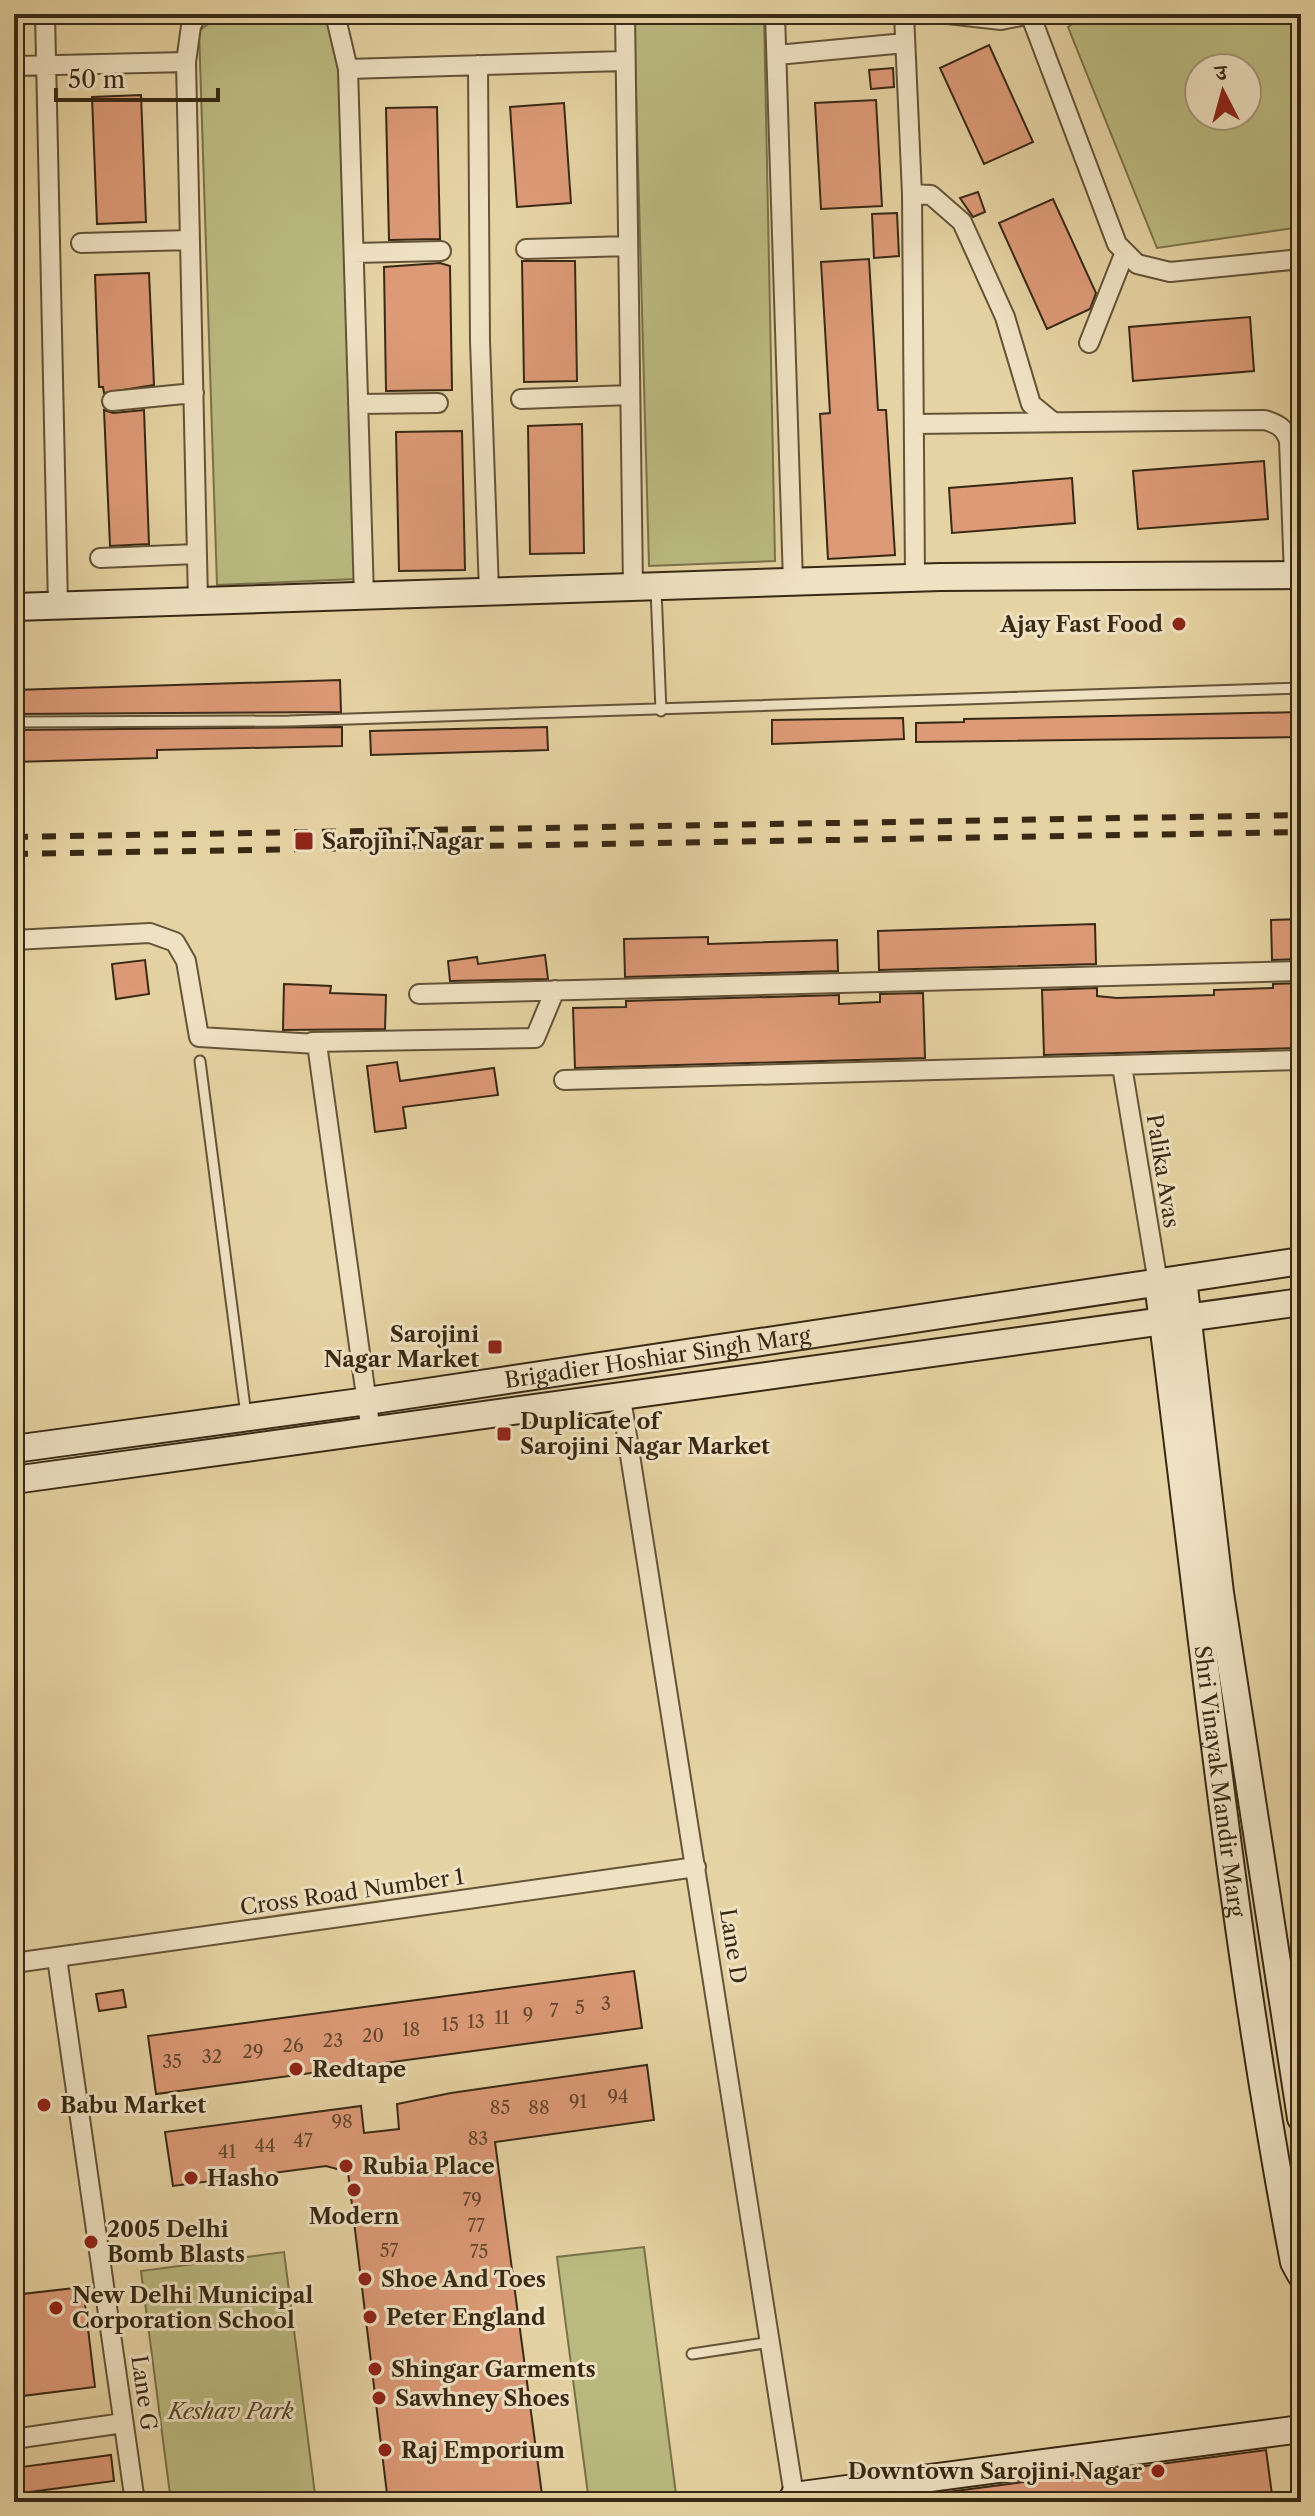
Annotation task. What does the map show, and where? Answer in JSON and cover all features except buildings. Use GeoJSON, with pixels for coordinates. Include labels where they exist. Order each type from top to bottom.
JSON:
{"type":"FeatureCollection","features":[{"type":"Feature","properties":{"kind":"street"},"geometry":{"type":"LineString","coordinates":[[45,14],[58,606]]}},
{"type":"Feature","properties":{"kind":"street"},"geometry":{"type":"LineString","coordinates":[[197,14],[191,26],[186,62],[198,601]]}},
{"type":"Feature","properties":{"kind":"street"},"geometry":{"type":"LineString","coordinates":[[335,14],[348,69],[364,596]]}},
{"type":"Feature","properties":{"kind":"street"},"geometry":{"type":"LineString","coordinates":[[625,14],[630,395],[644,587]]}},
{"type":"Feature","properties":{"kind":"street"},"geometry":{"type":"LineString","coordinates":[[775,14],[793,582]]}},
{"type":"Feature","properties":{"kind":"street"},"geometry":{"type":"LineString","coordinates":[[904,14],[912,194],[915,578]]}},
{"type":"Feature","properties":{"kind":"street"},"geometry":{"type":"LineString","coordinates":[[948,14],[1001,20],[1030,14],[1117,244],[1137,264],[1170,272],[1301,259]]}},
{"type":"Feature","properties":{"kind":"street"},"geometry":{"type":"LineString","coordinates":[[777,55],[905,43]]}},
{"type":"Feature","properties":{"kind":"street"},"geometry":{"type":"LineString","coordinates":[[348,69],[624,61]]}},
{"type":"Feature","properties":{"kind":"street"},"geometry":{"type":"LineString","coordinates":[[14,66],[186,62]]}},
{"type":"Feature","properties":{"kind":"street"},"geometry":{"type":"LineString","coordinates":[[478,65],[480,341],[489,591]]}},
{"type":"Feature","properties":{"kind":"street"},"geometry":{"type":"LineString","coordinates":[[912,194],[931,195],[962,222],[1005,317],[1031,404],[1053,422]]}},
{"type":"Feature","properties":{"kind":"street"},"geometry":{"type":"LineString","coordinates":[[81,243],[190,240]]}},
{"type":"Feature","properties":{"kind":"street"},"geometry":{"type":"LineString","coordinates":[[526,249],[628,246]]}},
{"type":"Feature","properties":{"kind":"street"},"geometry":{"type":"LineString","coordinates":[[354,253],[441,251]]}},
{"type":"Feature","properties":{"kind":"street"},"geometry":{"type":"LineString","coordinates":[[1089,343],[1125,252]]}},
{"type":"Feature","properties":{"kind":"street"},"geometry":{"type":"LineString","coordinates":[[112,401],[194,393]]}},
{"type":"Feature","properties":{"kind":"street"},"geometry":{"type":"LineString","coordinates":[[521,399],[630,395]]}},
{"type":"Feature","properties":{"kind":"street"},"geometry":{"type":"LineString","coordinates":[[358,404],[438,403]]}},
{"type":"Feature","properties":{"kind":"street"},"geometry":{"type":"LineString","coordinates":[[14,607],[915,578],[1297,575],[1289,441],[1286,431],[1277,424],[1265,420],[915,424]]}},
{"type":"Feature","properties":{"kind":"street"},"geometry":{"type":"LineString","coordinates":[[100,558],[197,554]]}},
{"type":"Feature","properties":{"kind":"street"},"geometry":{"type":"LineString","coordinates":[[14,940],[150,933],[175,942],[186,961],[199,1037],[312,1042],[535,1038],[555,990]]}},
{"type":"Feature","properties":{"kind":"street"},"geometry":{"type":"LineString","coordinates":[[419,994],[1301,971]]}},
{"type":"Feature","properties":{"kind":"street"},"geometry":{"type":"LineString","coordinates":[[312,1042],[319,1049],[371,1432]]}},
{"type":"Feature","properties":{"kind":"street"},"geometry":{"type":"LineString","coordinates":[[564,1080],[1301,1060]]}},
{"type":"Feature","properties":{"kind":"street","name":"Palika Avas"},"geometry":{"type":"LineString","coordinates":[[1122,1066],[1170,1281]]}},
{"type":"Feature","properties":{"kind":"street","name":"Brigadier Hoshiar Singh Marg"},"geometry":{"type":"LineString","coordinates":[[14,1449],[367,1401],[1301,1261]]}},
{"type":"Feature","properties":{"kind":"street","name":"Shri Vinayak Mandir Marg"},"geometry":{"type":"LineString","coordinates":[[1170,1281],[1243,1947],[1299,2266]]}},
{"type":"Feature","properties":{"kind":"street"},"geometry":{"type":"LineString","coordinates":[[14,1480],[1301,1302]]}},
{"type":"Feature","properties":{"kind":"street"},"geometry":{"type":"LineString","coordinates":[[1175,1321],[1301,2118]]}},
{"type":"Feature","properties":{"kind":"street","name":"Lane D"},"geometry":{"type":"LineString","coordinates":[[621,1398],[794,2499]]}},
{"type":"Feature","properties":{"kind":"street","name":"Cross Road Number 1"},"geometry":{"type":"LineString","coordinates":[[14,1963],[696,1867]]}},
{"type":"Feature","properties":{"kind":"street","name":"Lane G"},"geometry":{"type":"LineString","coordinates":[[57,1958],[135,2502]]}},
{"type":"Feature","properties":{"kind":"street"},"geometry":{"type":"LineString","coordinates":[[14,2439],[123,2423]]}},
{"type":"Feature","properties":{"kind":"street"},"geometry":{"type":"LineString","coordinates":[[794,2499],[1301,2429]]}},
{"type":"Feature","properties":{"kind":"lane"},"geometry":{"type":"LineString","coordinates":[[644,587],[661,711]]}},
{"type":"Feature","properties":{"kind":"lane"},"geometry":{"type":"LineString","coordinates":[[14,722],[289,721],[1301,688]]}},
{"type":"Feature","properties":{"kind":"lane"},"geometry":{"type":"LineString","coordinates":[[200,1061],[246,1416]]}},
{"type":"Feature","properties":{"kind":"lane"},"geometry":{"type":"LineString","coordinates":[[692,2354],[771,2342]]}},
{"type":"Feature","properties":{"kind":"green space"},"geometry":{"type":"Polygon","coordinates":[[[221,14],[323,14],[337,27],[355,579],[217,585],[199,31],[221,14]]]}},
{"type":"Feature","properties":{"kind":"green space"},"geometry":{"type":"Polygon","coordinates":[[[639,14],[764,15],[775,561],[649,566],[634,19],[639,14]]]}},
{"type":"Feature","properties":{"kind":"green space"},"geometry":{"type":"Polygon","coordinates":[[[1087,14],[1301,14],[1301,227],[1157,248],[1068,27],[1087,14]]]}},
{"type":"Feature","properties":{"kind":"green space"},"geometry":{"type":"Polygon","coordinates":[[[644,2247],[677,2502],[589,2502],[557,2257],[644,2247]]]}},
{"type":"Feature","properties":{"kind":"green space","name":"Keshav Park"},"geometry":{"type":"Polygon","coordinates":[[[284,2252],[316,2502],[171,2502],[141,2271],[284,2252]]]}},
{"type":"Feature","properties":{"kind":"railway"},"geometry":{"type":"LineString","coordinates":[[14,837],[1301,815]]}},
{"type":"Feature","properties":{"kind":"railway"},"geometry":{"type":"LineString","coordinates":[[14,854],[1301,832]]}},
{"type":"Feature","properties":{"kind":"place","name":"Ajay Fast Food"},"geometry":{"type":"Point","coordinates":[1179,624]}},
{"type":"Feature","properties":{"kind":"place","name":"Sarojini Nagar"},"geometry":{"type":"Point","coordinates":[304,841]}},
{"type":"Feature","properties":{"kind":"place","name":"Sarojini Nagar Market"},"geometry":{"type":"Point","coordinates":[495,1347]}},
{"type":"Feature","properties":{"kind":"place","name":"Duplicate of Sarojini Nagar Market"},"geometry":{"type":"Point","coordinates":[504,1434]}},
{"type":"Feature","properties":{"kind":"place","name":"Redtape"},"geometry":{"type":"Point","coordinates":[296,2069]}},
{"type":"Feature","properties":{"kind":"place","name":"Babu Market"},"geometry":{"type":"Point","coordinates":[44,2105]}},
{"type":"Feature","properties":{"kind":"place","name":"Rubia Place"},"geometry":{"type":"Point","coordinates":[346,2166]}},
{"type":"Feature","properties":{"kind":"place","name":"Hasho"},"geometry":{"type":"Point","coordinates":[191,2178]}},
{"type":"Feature","properties":{"kind":"place","name":"Modern"},"geometry":{"type":"Point","coordinates":[354,2190]}},
{"type":"Feature","properties":{"kind":"place","name":"2005 Delhi Bomb Blasts"},"geometry":{"type":"Point","coordinates":[91,2242]}},
{"type":"Feature","properties":{"kind":"place","name":"Shoe And Toes"},"geometry":{"type":"Point","coordinates":[365,2279]}},
{"type":"Feature","properties":{"kind":"place","name":"New Delhi Municipal Corporation School"},"geometry":{"type":"Point","coordinates":[56,2308]}},
{"type":"Feature","properties":{"kind":"place","name":"Peter England"},"geometry":{"type":"Point","coordinates":[370,2317]}},
{"type":"Feature","properties":{"kind":"place","name":"Shingar Garments"},"geometry":{"type":"Point","coordinates":[375,2369]}},
{"type":"Feature","properties":{"kind":"place","name":"Sawhney Shoes"},"geometry":{"type":"Point","coordinates":[379,2398]}},
{"type":"Feature","properties":{"kind":"place","name":"Raj Emporium"},"geometry":{"type":"Point","coordinates":[385,2450]}},
{"type":"Feature","properties":{"kind":"place","name":"Downtown Sarojini Nagar"},"geometry":{"type":"Point","coordinates":[1158,2471]}}]}
